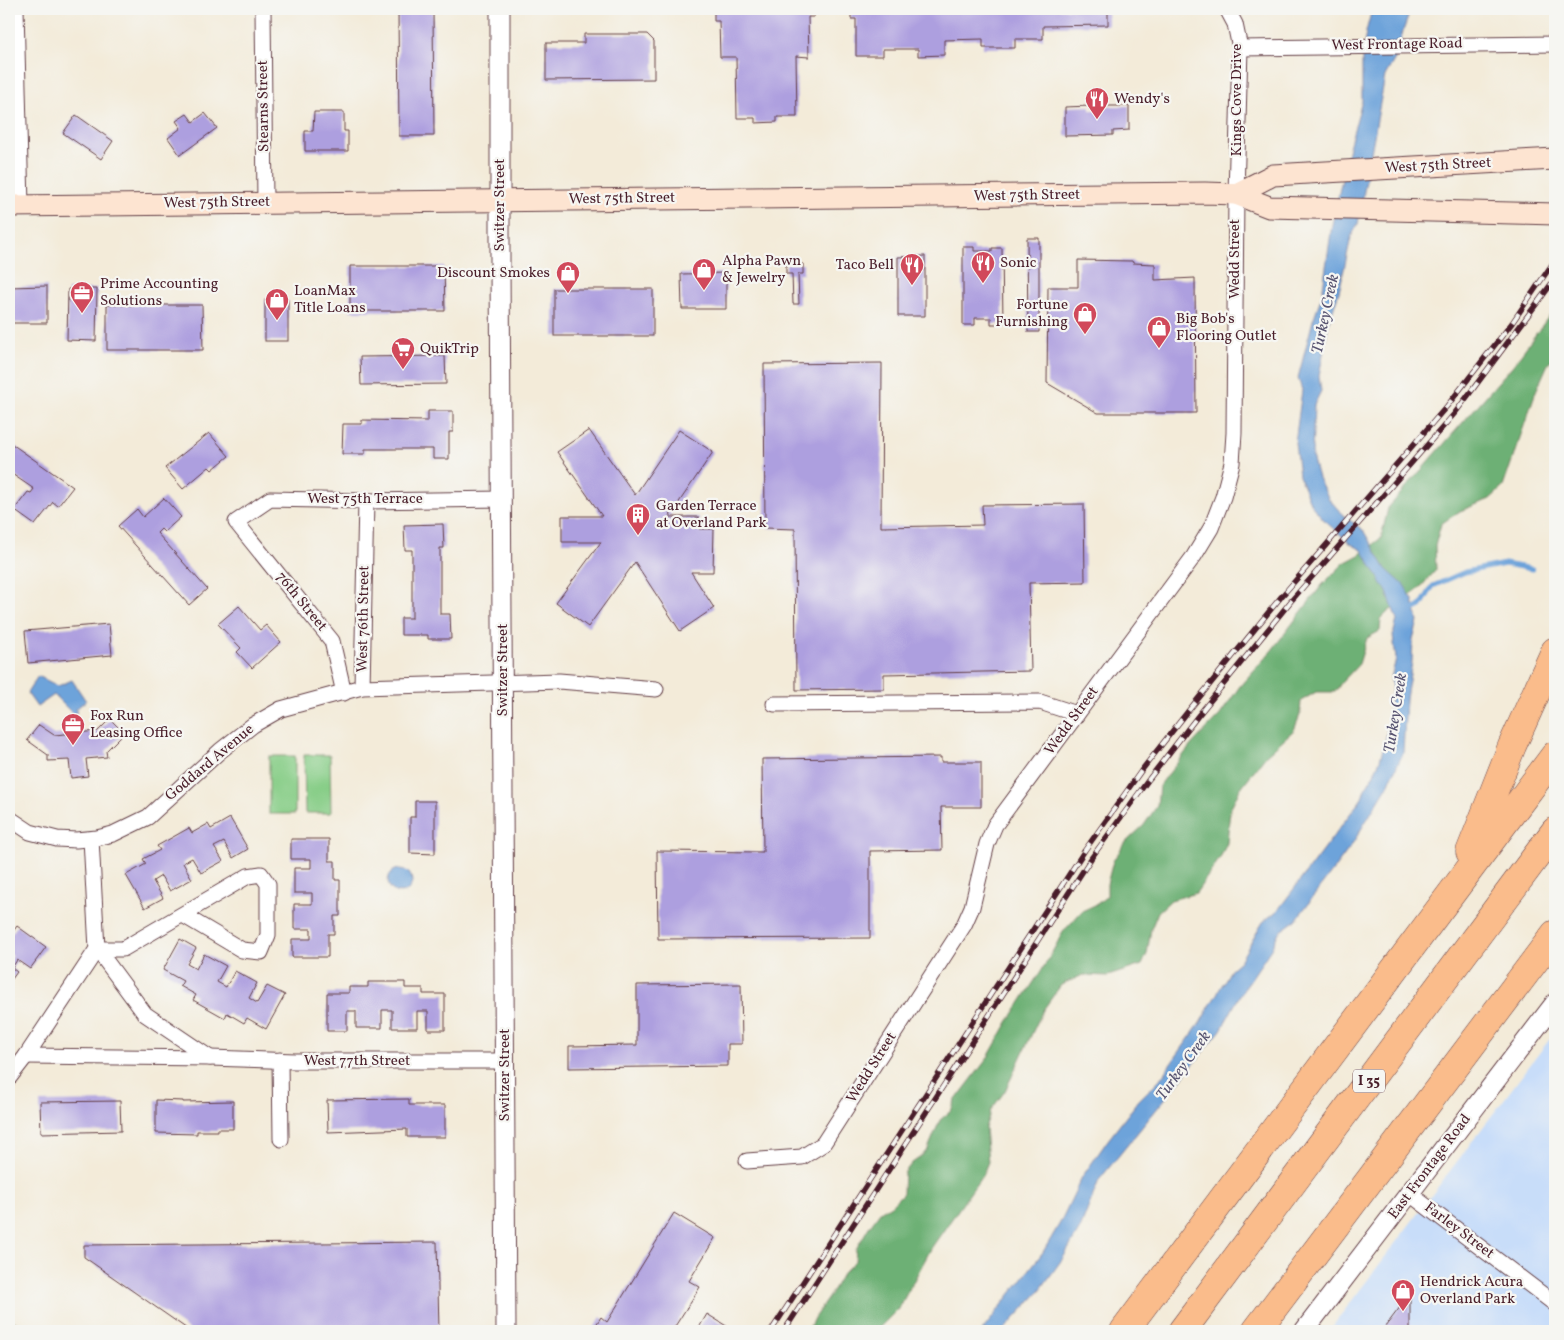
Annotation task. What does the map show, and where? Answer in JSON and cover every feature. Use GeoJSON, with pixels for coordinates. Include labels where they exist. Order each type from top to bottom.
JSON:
{"type":"FeatureCollection","features":[{"type":"Feature","properties":{"kind":"highway"},"geometry":{"type":"LineString","coordinates":[[1457,886],[1512,746],[1555,651]]}},
{"type":"Feature","properties":{"kind":"highway"},"geometry":{"type":"LineString","coordinates":[[1124,1331],[1555,755]]}},
{"type":"Feature","properties":{"kind":"highway","name":"I 35"},"geometry":{"type":"LineString","coordinates":[[1182,1331],[1555,831]]}},
{"type":"Feature","properties":{"kind":"highway"},"geometry":{"type":"LineString","coordinates":[[1256,1331],[1555,934]]}},
{"type":"Feature","properties":{"kind":"main road","name":"West 75th Street"},"geometry":{"type":"LineString","coordinates":[[1236,194],[1273,175],[1300,172],[1412,168],[1555,159]]}},
{"type":"Feature","properties":{"kind":"main road","name":"West 75th Street"},"geometry":{"type":"LineString","coordinates":[[15,206],[1236,194],[1269,207],[1555,214]]}},
{"type":"Feature","properties":{"kind":"street"},"geometry":{"type":"LineString","coordinates":[[15,206],[16,9]]}},
{"type":"Feature","properties":{"kind":"street","name":"Stearns Street"},"geometry":{"type":"LineString","coordinates":[[263,9],[265,203]]}},
{"type":"Feature","properties":{"kind":"street","name":"Switzer Street"},"geometry":{"type":"LineString","coordinates":[[500,9],[506,1331]]}},
{"type":"Feature","properties":{"kind":"street","name":"Kings Cove Drive"},"geometry":{"type":"LineString","coordinates":[[1227,9],[1235,24],[1240,48],[1236,194]]}},
{"type":"Feature","properties":{"kind":"street","name":"West Frontage Road"},"geometry":{"type":"LineString","coordinates":[[1240,48],[1341,45],[1555,44]]}},
{"type":"Feature","properties":{"kind":"street","name":"Wedd Street"},"geometry":{"type":"LineString","coordinates":[[747,1161],[802,1157],[823,1144],[964,925],[972,907],[986,844],[995,825],[1194,556],[1211,528],[1223,497],[1232,463],[1234,433],[1236,194]]}},
{"type":"Feature","properties":{"kind":"street","name":"West 75th Terrace"},"geometry":{"type":"LineString","coordinates":[[236,522],[270,498],[366,501],[502,499]]}},
{"type":"Feature","properties":{"kind":"street","name":"West 76th Street"},"geometry":{"type":"LineString","coordinates":[[366,501],[362,688],[559,681],[656,689]]}},
{"type":"Feature","properties":{"kind":"street","name":"76th Street"},"geometry":{"type":"LineString","coordinates":[[236,522],[332,641],[344,693]]}},
{"type":"Feature","properties":{"kind":"street","name":"Goddard Avenue"},"geometry":{"type":"LineString","coordinates":[[9,818],[30,832],[57,839],[91,839],[113,834],[148,817],[220,751],[253,725],[281,709],[362,688]]}},
{"type":"Feature","properties":{"kind":"street"},"geometry":{"type":"LineString","coordinates":[[774,704],[1040,702],[1077,714]]}},
{"type":"Feature","properties":{"kind":"street"},"geometry":{"type":"LineString","coordinates":[[91,839],[97,949],[145,1014],[210,1058]]}},
{"type":"Feature","properties":{"kind":"street"},"geometry":{"type":"LineString","coordinates":[[97,949],[124,949],[248,876],[261,874],[268,884],[268,935],[261,952],[242,950],[183,915]]}},
{"type":"Feature","properties":{"kind":"street"},"geometry":{"type":"LineString","coordinates":[[9,1078],[26,1056],[97,949]]}},
{"type":"Feature","properties":{"kind":"street","name":"East Frontage Road"},"geometry":{"type":"LineString","coordinates":[[1304,1331],[1555,1003]]}},
{"type":"Feature","properties":{"kind":"street","name":"West 77th Street"},"geometry":{"type":"LineString","coordinates":[[26,1056],[505,1061]]}},
{"type":"Feature","properties":{"kind":"street"},"geometry":{"type":"LineString","coordinates":[[280,1060],[281,1139]]}},
{"type":"Feature","properties":{"kind":"street","name":"Farley Street"},"geometry":{"type":"LineString","coordinates":[[1410,1194],[1555,1304]]}},
{"type":"Feature","properties":{"kind":"shaded area"},"geometry":{"type":"Polygon","coordinates":[[[1555,1032],[1555,1331],[1329,1331],[1555,1032]]]}},
{"type":"Feature","properties":{"kind":"green space"},"geometry":{"type":"Polygon","coordinates":[[[1555,308],[1555,357],[1548,364],[1536,391],[1503,487],[1490,499],[1460,511],[1441,524],[1435,546],[1436,570],[1418,590],[1381,619],[1380,631],[1367,638],[1359,664],[1335,692],[1316,692],[1301,701],[1300,715],[1294,730],[1266,755],[1240,789],[1230,809],[1227,843],[1220,858],[1196,893],[1171,900],[1158,912],[1151,929],[1147,954],[1142,965],[1108,976],[1083,975],[1061,985],[1043,1010],[1005,1091],[991,1110],[985,1128],[988,1162],[982,1176],[932,1247],[899,1308],[876,1331],[808,1331],[814,1318],[842,1274],[855,1261],[856,1249],[869,1227],[880,1212],[891,1205],[903,1193],[904,1173],[928,1149],[940,1120],[951,1111],[955,1101],[987,1059],[1008,1022],[1048,960],[1063,932],[1082,911],[1097,904],[1107,896],[1107,884],[1113,861],[1126,842],[1144,825],[1157,806],[1159,786],[1192,744],[1220,715],[1240,686],[1272,650],[1322,585],[1344,563],[1359,555],[1381,538],[1388,508],[1513,365],[1555,308]]]}},
{"type":"Feature","properties":{"kind":"green space"},"geometry":{"type":"Polygon","coordinates":[[[304,755],[330,755],[331,813],[305,813],[304,755]]]}},
{"type":"Feature","properties":{"kind":"green space"},"geometry":{"type":"Polygon","coordinates":[[[269,756],[295,756],[295,814],[269,814],[269,756]]]}},
{"type":"Feature","properties":{"kind":"green space"},"geometry":{"type":"Polygon","coordinates":[[[9,1319],[17,1323],[24,1331],[9,1331],[9,1319]]]}},
{"type":"Feature","properties":{"kind":"water","name":"Turkey Creek"},"geometry":{"type":"Polygon","coordinates":[[[1372,9],[1411,9],[1396,57],[1385,76],[1358,224],[1351,237],[1339,292],[1329,321],[1319,376],[1321,391],[1314,405],[1312,456],[1318,478],[1329,499],[1343,515],[1363,530],[1386,569],[1404,585],[1413,600],[1418,622],[1413,639],[1412,662],[1406,699],[1403,753],[1388,785],[1351,846],[1296,920],[1279,932],[1271,949],[1240,995],[1221,1030],[1099,1180],[1080,1229],[1063,1258],[1038,1293],[1003,1331],[982,1331],[1043,1252],[1060,1223],[1082,1177],[1139,1100],[1160,1079],[1200,1023],[1232,968],[1240,961],[1263,922],[1278,910],[1362,798],[1380,760],[1386,738],[1392,688],[1391,678],[1396,659],[1393,635],[1397,620],[1387,592],[1362,550],[1351,544],[1326,522],[1311,505],[1299,476],[1295,443],[1302,390],[1298,378],[1313,320],[1322,295],[1332,225],[1349,147],[1362,101],[1362,58],[1372,9]]]}},
{"type":"Feature","properties":{"kind":"water"},"geometry":{"type":"Polygon","coordinates":[[[38,676],[58,686],[72,680],[86,701],[75,709],[77,712],[74,715],[54,695],[37,707],[27,693],[38,676]]]}},
{"type":"Feature","properties":{"kind":"water"},"geometry":{"type":"Polygon","coordinates":[[[400,869],[409,872],[412,881],[409,890],[400,893],[391,890],[388,881],[391,872],[400,869]]]}},
{"type":"Feature","properties":{"kind":"building"},"geometry":{"type":"Polygon","coordinates":[[[398,9],[433,9],[434,136],[399,136],[398,9]]]}},
{"type":"Feature","properties":{"kind":"building"},"geometry":{"type":"Polygon","coordinates":[[[714,9],[814,9],[814,17],[808,17],[809,57],[796,56],[797,117],[777,117],[777,122],[755,123],[755,118],[737,118],[736,57],[720,57],[719,21],[714,21],[714,9]]]}},
{"type":"Feature","properties":{"kind":"building"},"geometry":{"type":"Polygon","coordinates":[[[851,9],[1108,9],[1108,25],[1043,26],[1043,39],[1015,39],[1015,48],[983,48],[983,39],[944,40],[944,55],[918,56],[918,49],[883,49],[883,56],[856,56],[856,19],[851,19],[851,9]]]}},
{"type":"Feature","properties":{"kind":"building"},"geometry":{"type":"Polygon","coordinates":[[[584,34],[647,34],[654,41],[654,79],[546,80],[546,43],[584,43],[584,34]]]}},
{"type":"Feature","properties":{"kind":"building","name":"Wendy's"},"geometry":{"type":"Polygon","coordinates":[[[1090,106],[1090,110],[1102,110],[1102,106],[1129,106],[1129,130],[1113,131],[1113,135],[1065,136],[1065,107],[1090,106]]]}},
{"type":"Feature","properties":{"kind":"building"},"geometry":{"type":"Polygon","coordinates":[[[314,112],[344,112],[344,131],[348,131],[348,151],[305,151],[305,131],[313,131],[314,112]]]}},
{"type":"Feature","properties":{"kind":"building"},"geometry":{"type":"Polygon","coordinates":[[[205,113],[217,128],[180,155],[168,138],[181,128],[176,121],[187,114],[193,122],[205,113]]]}},
{"type":"Feature","properties":{"kind":"building"},"geometry":{"type":"Polygon","coordinates":[[[76,115],[113,141],[101,159],[63,133],[76,115]]]}},
{"type":"Feature","properties":{"kind":"building"},"geometry":{"type":"Polygon","coordinates":[[[1027,238],[1039,238],[1039,332],[1028,332],[1027,238]]]}},
{"type":"Feature","properties":{"kind":"building","name":"Sonic"},"geometry":{"type":"Polygon","coordinates":[[[963,247],[974,247],[974,251],[992,251],[992,248],[1002,248],[1003,324],[991,324],[991,318],[975,318],[975,325],[963,325],[963,247]]]}},
{"type":"Feature","properties":{"kind":"building","name":"Taco Bell"},"geometry":{"type":"Polygon","coordinates":[[[925,256],[925,316],[898,316],[898,257],[925,256]]]}},
{"type":"Feature","properties":{"kind":"building"},"geometry":{"type":"Polygon","coordinates":[[[1078,260],[1132,261],[1133,263],[1155,264],[1155,280],[1195,278],[1196,413],[1098,413],[1047,383],[1048,287],[1078,287],[1078,260]]]}},
{"type":"Feature","properties":{"kind":"building"},"geometry":{"type":"Polygon","coordinates":[[[786,264],[803,264],[803,274],[798,274],[799,304],[793,304],[792,274],[786,274],[786,264]]]}},
{"type":"Feature","properties":{"kind":"building","name":"QuikTrip"},"geometry":{"type":"Polygon","coordinates":[[[350,266],[444,266],[445,311],[350,311],[350,266]]]}},
{"type":"Feature","properties":{"kind":"building","name":"Alpha Pawn & Jewelry"},"geometry":{"type":"Polygon","coordinates":[[[726,273],[726,309],[682,309],[681,274],[726,273]]]}},
{"type":"Feature","properties":{"kind":"building"},"geometry":{"type":"Polygon","coordinates":[[[47,286],[47,323],[9,323],[9,287],[47,286]]]}},
{"type":"Feature","properties":{"kind":"building","name":"Prime Accounting Solutions"},"geometry":{"type":"Polygon","coordinates":[[[68,289],[97,289],[96,341],[67,340],[68,289]]]}},
{"type":"Feature","properties":{"kind":"building"},"geometry":{"type":"Polygon","coordinates":[[[554,289],[653,289],[653,336],[554,336],[554,289]]]}},
{"type":"Feature","properties":{"kind":"building","name":"LoanMax Title Loans"},"geometry":{"type":"Polygon","coordinates":[[[265,300],[288,300],[288,341],[265,341],[265,300]]]}},
{"type":"Feature","properties":{"kind":"building"},"geometry":{"type":"Polygon","coordinates":[[[107,305],[202,305],[203,350],[107,350],[107,305]]]}},
{"type":"Feature","properties":{"kind":"building","name":"QuikTrip"},"geometry":{"type":"Polygon","coordinates":[[[445,356],[446,384],[361,385],[360,357],[445,356]]]}},
{"type":"Feature","properties":{"kind":"building"},"geometry":{"type":"Polygon","coordinates":[[[882,363],[881,527],[983,525],[982,505],[1084,504],[1085,582],[1029,583],[1031,671],[884,674],[884,689],[796,690],[795,529],[765,528],[764,364],[882,363]]]}},
{"type":"Feature","properties":{"kind":"building"},"geometry":{"type":"Polygon","coordinates":[[[428,411],[453,411],[453,432],[449,432],[449,459],[433,459],[433,449],[365,449],[365,454],[342,454],[343,424],[362,424],[362,420],[428,421],[428,411]]]}},
{"type":"Feature","properties":{"kind":"building","name":"Garden Terrace at Overland Park"},"geometry":{"type":"Polygon","coordinates":[[[589,430],[635,495],[679,430],[713,452],[669,517],[699,517],[699,529],[714,529],[713,572],[691,572],[714,608],[680,631],[635,562],[588,627],[556,603],[601,542],[562,542],[562,516],[602,516],[557,452],[589,430]]]}},
{"type":"Feature","properties":{"kind":"building"},"geometry":{"type":"Polygon","coordinates":[[[209,433],[229,456],[212,470],[209,467],[183,489],[165,468],[209,433]]]}},
{"type":"Feature","properties":{"kind":"building"},"geometry":{"type":"Polygon","coordinates":[[[9,442],[73,487],[58,506],[53,502],[35,525],[14,510],[28,492],[31,493],[34,489],[9,472],[9,442]]]}},
{"type":"Feature","properties":{"kind":"building"},"geometry":{"type":"Polygon","coordinates":[[[164,498],[181,517],[164,532],[161,529],[157,533],[207,589],[189,605],[118,526],[137,509],[143,517],[164,498]]]}},
{"type":"Feature","properties":{"kind":"building"},"geometry":{"type":"Polygon","coordinates":[[[443,524],[444,548],[440,548],[440,614],[450,614],[451,639],[428,639],[428,635],[401,635],[401,618],[412,618],[412,550],[405,550],[404,525],[443,524]]]}},
{"type":"Feature","properties":{"kind":"building"},"geometry":{"type":"Polygon","coordinates":[[[239,606],[260,630],[266,625],[281,642],[252,668],[237,652],[241,648],[218,624],[239,606]]]}},
{"type":"Feature","properties":{"kind":"building"},"geometry":{"type":"Polygon","coordinates":[[[109,624],[112,655],[28,663],[25,631],[109,624]]]}},
{"type":"Feature","properties":{"kind":"building","name":"Fox Run Leasing Office"},"geometry":{"type":"Polygon","coordinates":[[[110,719],[124,733],[106,751],[107,757],[86,759],[88,776],[71,778],[69,760],[48,761],[48,755],[27,740],[39,725],[54,735],[98,731],[110,719]]]}},
{"type":"Feature","properties":{"kind":"building"},"geometry":{"type":"Polygon","coordinates":[[[941,757],[941,762],[981,762],[981,807],[941,807],[942,850],[870,851],[870,938],[658,939],[657,851],[763,852],[762,759],[941,757]]]}},
{"type":"Feature","properties":{"kind":"building"},"geometry":{"type":"Polygon","coordinates":[[[415,801],[435,801],[435,854],[410,853],[410,817],[415,817],[415,801]]]}},
{"type":"Feature","properties":{"kind":"building"},"geometry":{"type":"Polygon","coordinates":[[[230,818],[248,849],[233,858],[224,842],[214,847],[223,861],[201,873],[192,858],[183,863],[192,879],[170,891],[161,876],[153,881],[163,898],[145,908],[126,875],[146,864],[143,859],[160,850],[157,846],[189,828],[192,833],[208,824],[211,829],[230,818]]]}},
{"type":"Feature","properties":{"kind":"building"},"geometry":{"type":"Polygon","coordinates":[[[291,839],[329,839],[329,861],[335,861],[335,880],[340,880],[340,916],[334,916],[334,934],[328,934],[328,957],[292,957],[292,939],[311,939],[311,929],[294,929],[294,904],[312,904],[312,893],[294,893],[294,868],[311,868],[311,859],[291,859],[291,839]]]}},
{"type":"Feature","properties":{"kind":"building"},"geometry":{"type":"Polygon","coordinates":[[[17,926],[46,947],[30,969],[17,960],[12,968],[17,972],[9,983],[9,961],[13,956],[9,953],[9,937],[17,926]]]}},
{"type":"Feature","properties":{"kind":"building"},"geometry":{"type":"Polygon","coordinates":[[[180,939],[196,948],[187,964],[196,969],[204,954],[226,966],[217,982],[226,987],[235,971],[257,983],[249,998],[257,1003],[267,986],[285,995],[266,1029],[247,1018],[244,1023],[227,1013],[225,1018],[193,1000],[196,995],[180,986],[183,981],[163,970],[180,939]]]}},
{"type":"Feature","properties":{"kind":"building"},"geometry":{"type":"Polygon","coordinates":[[[368,982],[405,982],[405,988],[423,988],[423,994],[445,994],[445,1030],[428,1030],[428,1011],[417,1011],[417,1028],[392,1028],[392,1010],[382,1010],[382,1028],[356,1028],[356,1011],[347,1011],[347,1031],[327,1031],[327,993],[349,993],[349,987],[368,987],[368,982]]]}},
{"type":"Feature","properties":{"kind":"building"},"geometry":{"type":"Polygon","coordinates":[[[741,984],[742,1044],[728,1044],[728,1066],[569,1068],[569,1046],[637,1045],[637,985],[741,984]]]}},
{"type":"Feature","properties":{"kind":"building"},"geometry":{"type":"Polygon","coordinates":[[[409,1099],[409,1105],[445,1105],[445,1137],[407,1137],[407,1129],[328,1132],[327,1100],[409,1099]]]}},
{"type":"Feature","properties":{"kind":"building"},"geometry":{"type":"Polygon","coordinates":[[[156,1100],[183,1102],[233,1101],[233,1129],[197,1131],[197,1134],[156,1133],[156,1100]]]}},
{"type":"Feature","properties":{"kind":"building"},"geometry":{"type":"Polygon","coordinates":[[[120,1101],[121,1131],[41,1133],[40,1102],[120,1101]]]}},
{"type":"Feature","properties":{"kind":"building"},"geometry":{"type":"Polygon","coordinates":[[[674,1213],[715,1238],[689,1281],[700,1287],[672,1331],[592,1331],[601,1317],[607,1322],[674,1213]]]}},
{"type":"Feature","properties":{"kind":"building"},"geometry":{"type":"Polygon","coordinates":[[[437,1242],[439,1331],[190,1331],[84,1257],[84,1245],[437,1242]]]}},
{"type":"Feature","properties":{"kind":"building","name":"Hendrick Acura Overland Park"},"geometry":{"type":"Polygon","coordinates":[[[1410,1294],[1410,1331],[1382,1331],[1410,1294]]]}},
{"type":"Feature","properties":{"kind":"building"},"geometry":{"type":"Polygon","coordinates":[[[707,1314],[728,1327],[726,1331],[697,1331],[707,1314]]]}},
{"type":"Feature","properties":{"kind":"waterway"},"geometry":{"type":"LineString","coordinates":[[1409,612],[1421,606],[1433,586],[1465,572],[1505,564],[1532,569]]}},
{"type":"Feature","properties":{"kind":"railway"},"geometry":{"type":"LineString","coordinates":[[771,1331],[1085,850],[1141,771],[1281,597],[1447,406],[1512,323],[1555,260]]}},
{"type":"Feature","properties":{"kind":"railway"},"geometry":{"type":"LineString","coordinates":[[784,1331],[1092,857],[1149,779],[1291,601],[1455,413],[1555,279]]}},
{"type":"Feature","properties":{"kind":"place","name":"Wendy's"},"geometry":{"type":"Point","coordinates":[1097,120]}},
{"type":"Feature","properties":{"kind":"place","name":"Sonic"},"geometry":{"type":"Point","coordinates":[983,284]}},
{"type":"Feature","properties":{"kind":"place","name":"Taco Bell"},"geometry":{"type":"Point","coordinates":[912,286]}},
{"type":"Feature","properties":{"kind":"place","name":"Alpha Pawn & Jewelry"},"geometry":{"type":"Point","coordinates":[704,291]}},
{"type":"Feature","properties":{"kind":"place","name":"Discount Smokes"},"geometry":{"type":"Point","coordinates":[568,294]}},
{"type":"Feature","properties":{"kind":"place","name":"Prime Accounting Solutions"},"geometry":{"type":"Point","coordinates":[82,314]}},
{"type":"Feature","properties":{"kind":"place","name":"LoanMax Title Loans"},"geometry":{"type":"Point","coordinates":[277,321]}},
{"type":"Feature","properties":{"kind":"place","name":"Fortune Furnishing"},"geometry":{"type":"Point","coordinates":[1085,335]}},
{"type":"Feature","properties":{"kind":"place","name":"Big Bob's Flooring Outlet"},"geometry":{"type":"Point","coordinates":[1159,349]}},
{"type":"Feature","properties":{"kind":"place","name":"QuikTrip"},"geometry":{"type":"Point","coordinates":[403,370]}},
{"type":"Feature","properties":{"kind":"place","name":"Garden Terrace at Overland Park"},"geometry":{"type":"Point","coordinates":[638,536]}},
{"type":"Feature","properties":{"kind":"place","name":"Fox Run Leasing Office"},"geometry":{"type":"Point","coordinates":[73,746]}},
{"type":"Feature","properties":{"kind":"place","name":"Hendrick Acura Overland Park"},"geometry":{"type":"Point","coordinates":[1403,1312]}}]}
